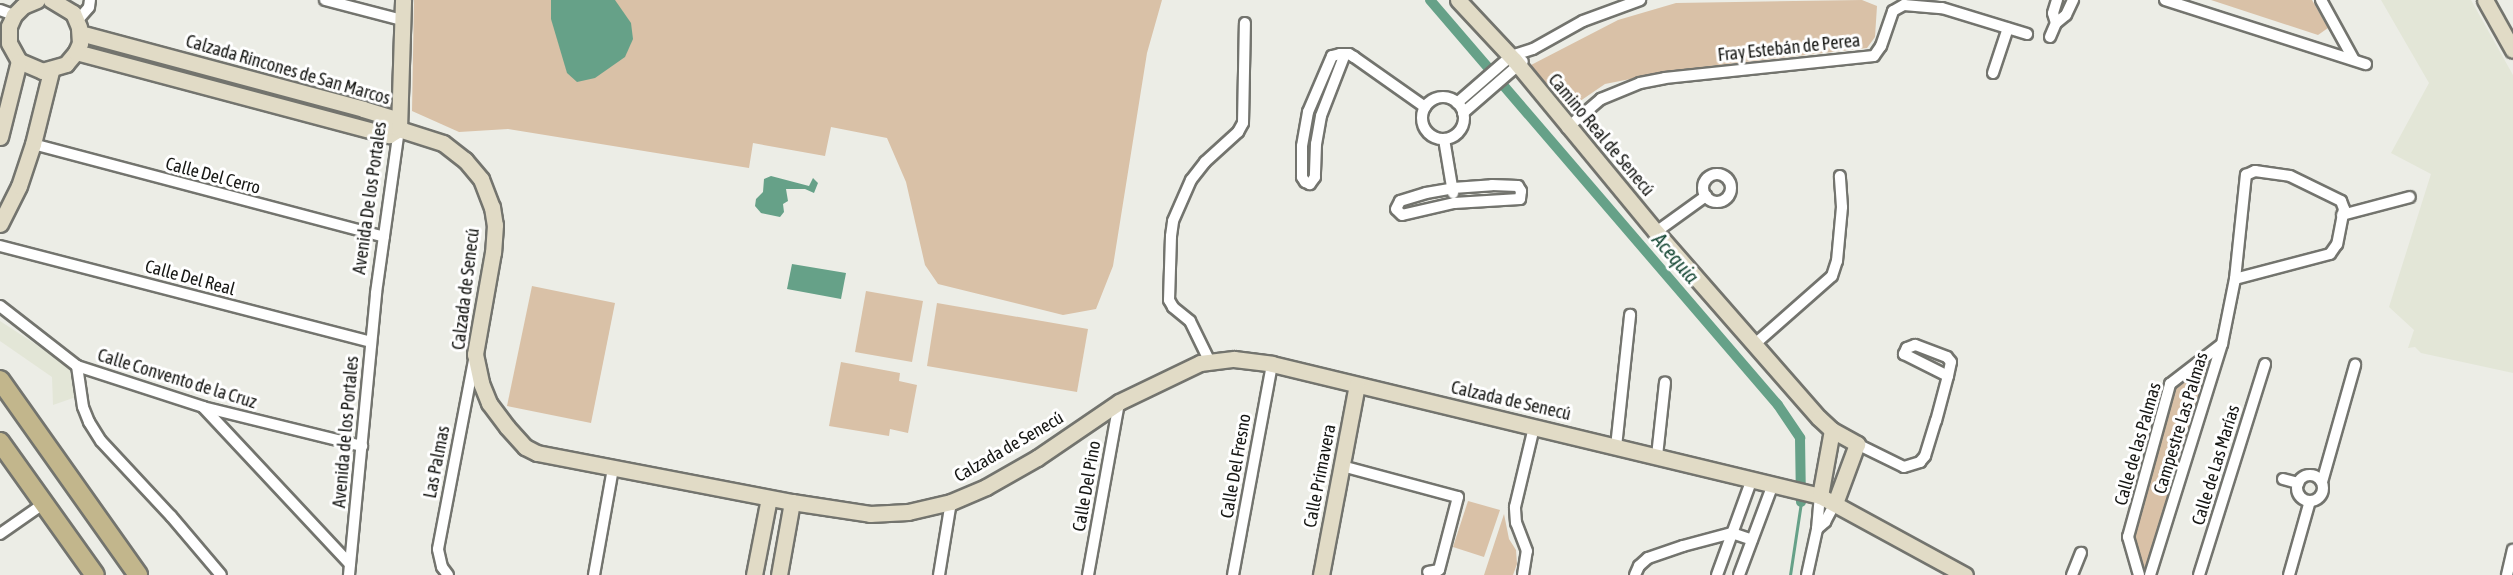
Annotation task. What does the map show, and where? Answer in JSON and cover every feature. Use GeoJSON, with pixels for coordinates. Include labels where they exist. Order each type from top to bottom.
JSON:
{"type":"FeatureCollection","features":[{"type":"Feature","properties":{"kind":"main road"},"geometry":{"type":"LineString","coordinates":[[0,380],[138,575]]}},
{"type":"Feature","properties":{"kind":"main road"},"geometry":{"type":"LineString","coordinates":[[0,442],[95,575]]}},
{"type":"Feature","properties":{"kind":"street"},"geometry":{"type":"LineString","coordinates":[[37,0],[12,9],[4,32],[19,62],[34,70],[51,71],[66,64],[76,52],[79,27],[90,0]]}},
{"type":"Feature","properties":{"kind":"street"},"geometry":{"type":"LineString","coordinates":[[51,0],[66,7],[79,27]]}},
{"type":"Feature","properties":{"kind":"street"},"geometry":{"type":"LineString","coordinates":[[325,0],[402,20]]}},
{"type":"Feature","properties":{"kind":"street","name":"Avenida De los Portales"},"geometry":{"type":"LineString","coordinates":[[376,293],[399,129],[403,0]]}},
{"type":"Feature","properties":{"kind":"street","name":"Camino Real de Senecú"},"geometry":{"type":"LineString","coordinates":[[1458,0],[1510,66],[1832,430],[1857,444]]}},
{"type":"Feature","properties":{"kind":"street"},"geometry":{"type":"LineString","coordinates":[[1460,108],[1440,98],[1425,107],[1422,118],[1425,129],[1434,137],[1444,139],[1460,130],[1460,108],[1483,80],[1583,21],[1640,0]]}},
{"type":"Feature","properties":{"kind":"street"},"geometry":{"type":"LineString","coordinates":[[2056,23],[2054,13],[2057,0]]}},
{"type":"Feature","properties":{"kind":"street"},"geometry":{"type":"LineString","coordinates":[[2050,37],[2056,23],[2066,15],[2073,0]]}},
{"type":"Feature","properties":{"kind":"street"},"geometry":{"type":"LineString","coordinates":[[2165,0],[2178,2],[2366,64]]}},
{"type":"Feature","properties":{"kind":"street"},"geometry":{"type":"LineString","coordinates":[[2321,0],[2354,60]]}},
{"type":"Feature","properties":{"kind":"street"},"geometry":{"type":"LineString","coordinates":[[2485,0],[2513,50]]}},
{"type":"Feature","properties":{"kind":"street","name":"Fray Estebán de Perea"},"geometry":{"type":"LineString","coordinates":[[1567,128],[1601,99],[1640,83],[1874,56],[1881,46],[1893,11],[1904,5],[1942,8],[2027,34]]}},
{"type":"Feature","properties":{"kind":"street"},"geometry":{"type":"LineString","coordinates":[[1209,360],[1190,321],[1173,307],[1169,300],[1171,236],[1173,221],[1191,180],[1205,162],[1238,132],[1243,123],[1245,23]]}},
{"type":"Feature","properties":{"kind":"street","name":"Calzada Rincones de San Marcos"},"geometry":{"type":"LineString","coordinates":[[76,52],[389,135],[399,129],[393,118],[79,27]]}},
{"type":"Feature","properties":{"kind":"street"},"geometry":{"type":"LineString","coordinates":[[1993,73],[2008,28]]}},
{"type":"Feature","properties":{"kind":"street"},"geometry":{"type":"LineString","coordinates":[[1345,54],[1321,116],[1316,144],[1315,177],[1313,182],[1308,184],[1302,177],[1302,146],[1308,112],[1330,58],[1335,54],[1345,54],[1354,57],[1425,107]]}},
{"type":"Feature","properties":{"kind":"street"},"geometry":{"type":"LineString","coordinates":[[0,137],[19,62]]}},
{"type":"Feature","properties":{"kind":"street"},"geometry":{"type":"LineString","coordinates":[[1460,108],[1492,90],[1510,66]]}},
{"type":"Feature","properties":{"kind":"street"},"geometry":{"type":"LineString","coordinates":[[0,224],[20,186],[51,71]]}},
{"type":"Feature","properties":{"kind":"street"},"geometry":{"type":"LineString","coordinates":[[1308,112],[1321,116]]}},
{"type":"Feature","properties":{"kind":"street","name":"Calzada de Senecú"},"geometry":{"type":"LineString","coordinates":[[399,129],[443,144],[465,160],[481,179],[492,207],[495,225],[493,252],[475,354],[481,383],[489,403],[525,447],[537,453],[792,502],[870,514],[908,512],[951,502],[986,488],[1037,458],[1119,402],[1209,360],[1234,359],[1272,364],[1820,496],[1965,575]]}},
{"type":"Feature","properties":{"kind":"street"},"geometry":{"type":"LineString","coordinates":[[1444,139],[1454,203]]}},
{"type":"Feature","properties":{"kind":"street","name":"Calle Del Cerro"},"geometry":{"type":"LineString","coordinates":[[33,144],[384,237]]}},
{"type":"Feature","properties":{"kind":"street","name":"Campestre Las Palmas"},"geometry":{"type":"LineString","coordinates":[[2150,575],[2222,344],[2235,279],[2245,177],[2248,172],[2290,176],[2315,186],[2341,201],[2342,215]]}},
{"type":"Feature","properties":{"kind":"street"},"geometry":{"type":"LineString","coordinates":[[1756,343],[1832,276],[1837,261],[1842,207],[1840,176]]}},
{"type":"Feature","properties":{"kind":"street"},"geometry":{"type":"LineString","coordinates":[[1514,185],[1521,191],[1520,199],[1454,203],[1402,215],[1396,209],[1401,201],[1453,188],[1514,185]]}},
{"type":"Feature","properties":{"kind":"street"},"geometry":{"type":"LineString","coordinates":[[1656,232],[1706,196]]}},
{"type":"Feature","properties":{"kind":"street"},"geometry":{"type":"LineString","coordinates":[[2235,279],[2330,254],[2337,244],[2342,215],[2410,197]]}},
{"type":"Feature","properties":{"kind":"street","name":"Calle Del Real"},"geometry":{"type":"LineString","coordinates":[[0,246],[372,342]]}},
{"type":"Feature","properties":{"kind":"street","name":"Avenida de los Portales"},"geometry":{"type":"LineString","coordinates":[[350,570],[376,293]]}},
{"type":"Feature","properties":{"kind":"street","name":"Calle Convento de la Cruz"},"geometry":{"type":"LineString","coordinates":[[0,306],[77,366],[203,407],[362,446]]}},
{"type":"Feature","properties":{"kind":"street"},"geometry":{"type":"LineString","coordinates":[[1616,447],[1630,315]]}},
{"type":"Feature","properties":{"kind":"street","name":"Calle de las Palmas"},"geometry":{"type":"LineString","coordinates":[[2139,575],[2128,537],[2170,384],[2222,344]]}},
{"type":"Feature","properties":{"kind":"street","name":"Las Palmas"},"geometry":{"type":"LineString","coordinates":[[448,575],[442,567],[438,549],[475,354]]}},
{"type":"Feature","properties":{"kind":"street","name":"Calle Del Fresno"},"geometry":{"type":"LineString","coordinates":[[1233,575],[1272,364]]}},
{"type":"Feature","properties":{"kind":"street","name":"Calle de Las Marías"},"geometry":{"type":"LineString","coordinates":[[2199,575],[2265,364]]}},
{"type":"Feature","properties":{"kind":"street"},"geometry":{"type":"LineString","coordinates":[[2289,575],[2310,501],[2322,495],[2322,482],[2355,365]]}},
{"type":"Feature","properties":{"kind":"street"},"geometry":{"type":"LineString","coordinates":[[77,366],[83,407],[101,441],[171,516],[221,575]]}},
{"type":"Feature","properties":{"kind":"street"},"geometry":{"type":"LineString","coordinates":[[1817,529],[1825,522],[1835,503],[1857,444],[1904,467],[1920,462],[1925,456],[1948,376]]}},
{"type":"Feature","properties":{"kind":"street"},"geometry":{"type":"LineString","coordinates":[[1657,456],[1665,382]]}},
{"type":"Feature","properties":{"kind":"street","name":"Calle Primavera"},"geometry":{"type":"LineString","coordinates":[[1321,575],[1357,385]]}},
{"type":"Feature","properties":{"kind":"street","name":"Calle Del Pino"},"geometry":{"type":"LineString","coordinates":[[1088,575],[1119,402]]}},
{"type":"Feature","properties":{"kind":"street"},"geometry":{"type":"LineString","coordinates":[[203,407],[350,570]]}},
{"type":"Feature","properties":{"kind":"street"},"geometry":{"type":"LineString","coordinates":[[1523,575],[1527,551],[1516,523],[1515,507],[1534,427]]}},
{"type":"Feature","properties":{"kind":"street"},"geometry":{"type":"LineString","coordinates":[[1807,575],[1817,529],[1820,496],[1832,430]]}},
{"type":"Feature","properties":{"kind":"street"},"geometry":{"type":"LineString","coordinates":[[1342,466],[1458,497],[1439,570],[1428,572]]}},
{"type":"Feature","properties":{"kind":"street"},"geometry":{"type":"LineString","coordinates":[[594,575],[613,468]]}},
{"type":"Feature","properties":{"kind":"street"},"geometry":{"type":"LineString","coordinates":[[2298,483],[2307,475],[2316,476],[2322,482]]}},
{"type":"Feature","properties":{"kind":"street"},"geometry":{"type":"LineString","coordinates":[[1717,575],[1752,479]]}},
{"type":"Feature","properties":{"kind":"street"},"geometry":{"type":"LineString","coordinates":[[2283,479],[2298,483]]}},
{"type":"Feature","properties":{"kind":"street"},"geometry":{"type":"LineString","coordinates":[[2298,483],[2300,495],[2310,501]]}},
{"type":"Feature","properties":{"kind":"street"},"geometry":{"type":"LineString","coordinates":[[1739,575],[1773,484]]}},
{"type":"Feature","properties":{"kind":"street"},"geometry":{"type":"LineString","coordinates":[[754,575],[769,498]]}},
{"type":"Feature","properties":{"kind":"street"},"geometry":{"type":"LineString","coordinates":[[779,575],[792,502]]}},
{"type":"Feature","properties":{"kind":"street"},"geometry":{"type":"LineString","coordinates":[[939,575],[951,502]]}},
{"type":"Feature","properties":{"kind":"street"},"geometry":{"type":"LineString","coordinates":[[0,534],[43,504]]}},
{"type":"Feature","properties":{"kind":"street"},"geometry":{"type":"LineString","coordinates":[[1635,575],[1639,566],[1648,558],[1732,533],[1752,540]]}},
{"type":"Feature","properties":{"kind":"street"},"geometry":{"type":"LineString","coordinates":[[2507,575],[2513,550]]}},
{"type":"Feature","properties":{"kind":"street"},"geometry":{"type":"LineString","coordinates":[[2072,575],[2081,553]]}},
{"type":"Feature","properties":{"kind":"shaded area"},"geometry":{"type":"Polygon","coordinates":[[[414,0],[1162,0],[1147,53],[1113,266],[1096,309],[1063,315],[938,284],[925,265],[906,182],[887,138],[831,127],[825,156],[753,143],[749,168],[508,129],[459,132],[412,111],[414,0]]]}},
{"type":"Feature","properties":{"kind":"shaded area"},"geometry":{"type":"Polygon","coordinates":[[[551,0],[615,0],[631,23],[633,39],[625,57],[595,78],[577,82],[567,73],[551,19],[551,0]]]}},
{"type":"Feature","properties":{"kind":"shaded area"},"geometry":{"type":"Polygon","coordinates":[[[1862,0],[1877,6],[1875,37],[1867,48],[1676,70],[1605,84],[1567,110],[1531,65],[1618,20],[1676,3],[1862,0]]]}},
{"type":"Feature","properties":{"kind":"shaded area"},"geometry":{"type":"Polygon","coordinates":[[[2211,0],[2312,0],[2328,28],[2318,35],[2211,0]]]}},
{"type":"Feature","properties":{"kind":"shaded area"},"geometry":{"type":"Polygon","coordinates":[[[2381,0],[2471,0],[2513,75],[2513,373],[2421,353],[2415,347],[2408,348],[2414,330],[2389,307],[2431,174],[2391,153],[2429,83],[2381,0]]]}},
{"type":"Feature","properties":{"kind":"shaded area"},"geometry":{"type":"Polygon","coordinates":[[[771,176],[809,186],[813,178],[818,183],[814,193],[805,189],[786,189],[788,201],[783,204],[784,212],[780,217],[761,213],[755,206],[756,199],[763,192],[764,179],[771,176]]]}},
{"type":"Feature","properties":{"kind":"shaded area"},"geometry":{"type":"Polygon","coordinates":[[[792,264],[846,273],[841,299],[787,289],[792,264]]]}},
{"type":"Feature","properties":{"kind":"shaded area"},"geometry":{"type":"Polygon","coordinates":[[[532,286],[615,303],[591,423],[507,406],[532,286]]]}},
{"type":"Feature","properties":{"kind":"shaded area"},"geometry":{"type":"Polygon","coordinates":[[[866,291],[923,301],[912,362],[855,352],[866,291]]]}},
{"type":"Feature","properties":{"kind":"shaded area"},"geometry":{"type":"Polygon","coordinates":[[[937,303],[1088,329],[1077,392],[927,366],[937,303]]]}},
{"type":"Feature","properties":{"kind":"shaded area"},"geometry":{"type":"Polygon","coordinates":[[[0,321],[69,366],[76,397],[53,405],[52,377],[0,341],[0,321]]]}},
{"type":"Feature","properties":{"kind":"shaded area"},"geometry":{"type":"Polygon","coordinates":[[[841,362],[900,373],[899,381],[917,385],[908,433],[890,429],[889,436],[829,426],[841,362]]]}},
{"type":"Feature","properties":{"kind":"shaded area"},"geometry":{"type":"Polygon","coordinates":[[[2202,367],[2206,367],[2208,375],[2146,571],[2142,567],[2133,539],[2176,385],[2202,367]]]}},
{"type":"Feature","properties":{"kind":"shaded area"},"geometry":{"type":"Polygon","coordinates":[[[1468,501],[1500,510],[1484,557],[1453,547],[1468,501]]]}},
{"type":"Feature","properties":{"kind":"shaded area"},"geometry":{"type":"Polygon","coordinates":[[[1504,514],[1509,539],[1516,550],[1517,564],[1513,575],[1484,575],[1504,514]]]}},
{"type":"Feature","properties":{"kind":"waterway","name":"Acequia"},"geometry":{"type":"LineString","coordinates":[[1430,0],[1778,405],[1800,438],[1801,502]]}},
{"type":"Feature","properties":{"kind":"waterway","name":"Acequia"},"geometry":{"type":"LineString","coordinates":[[1790,575],[1801,502]]}}]}
